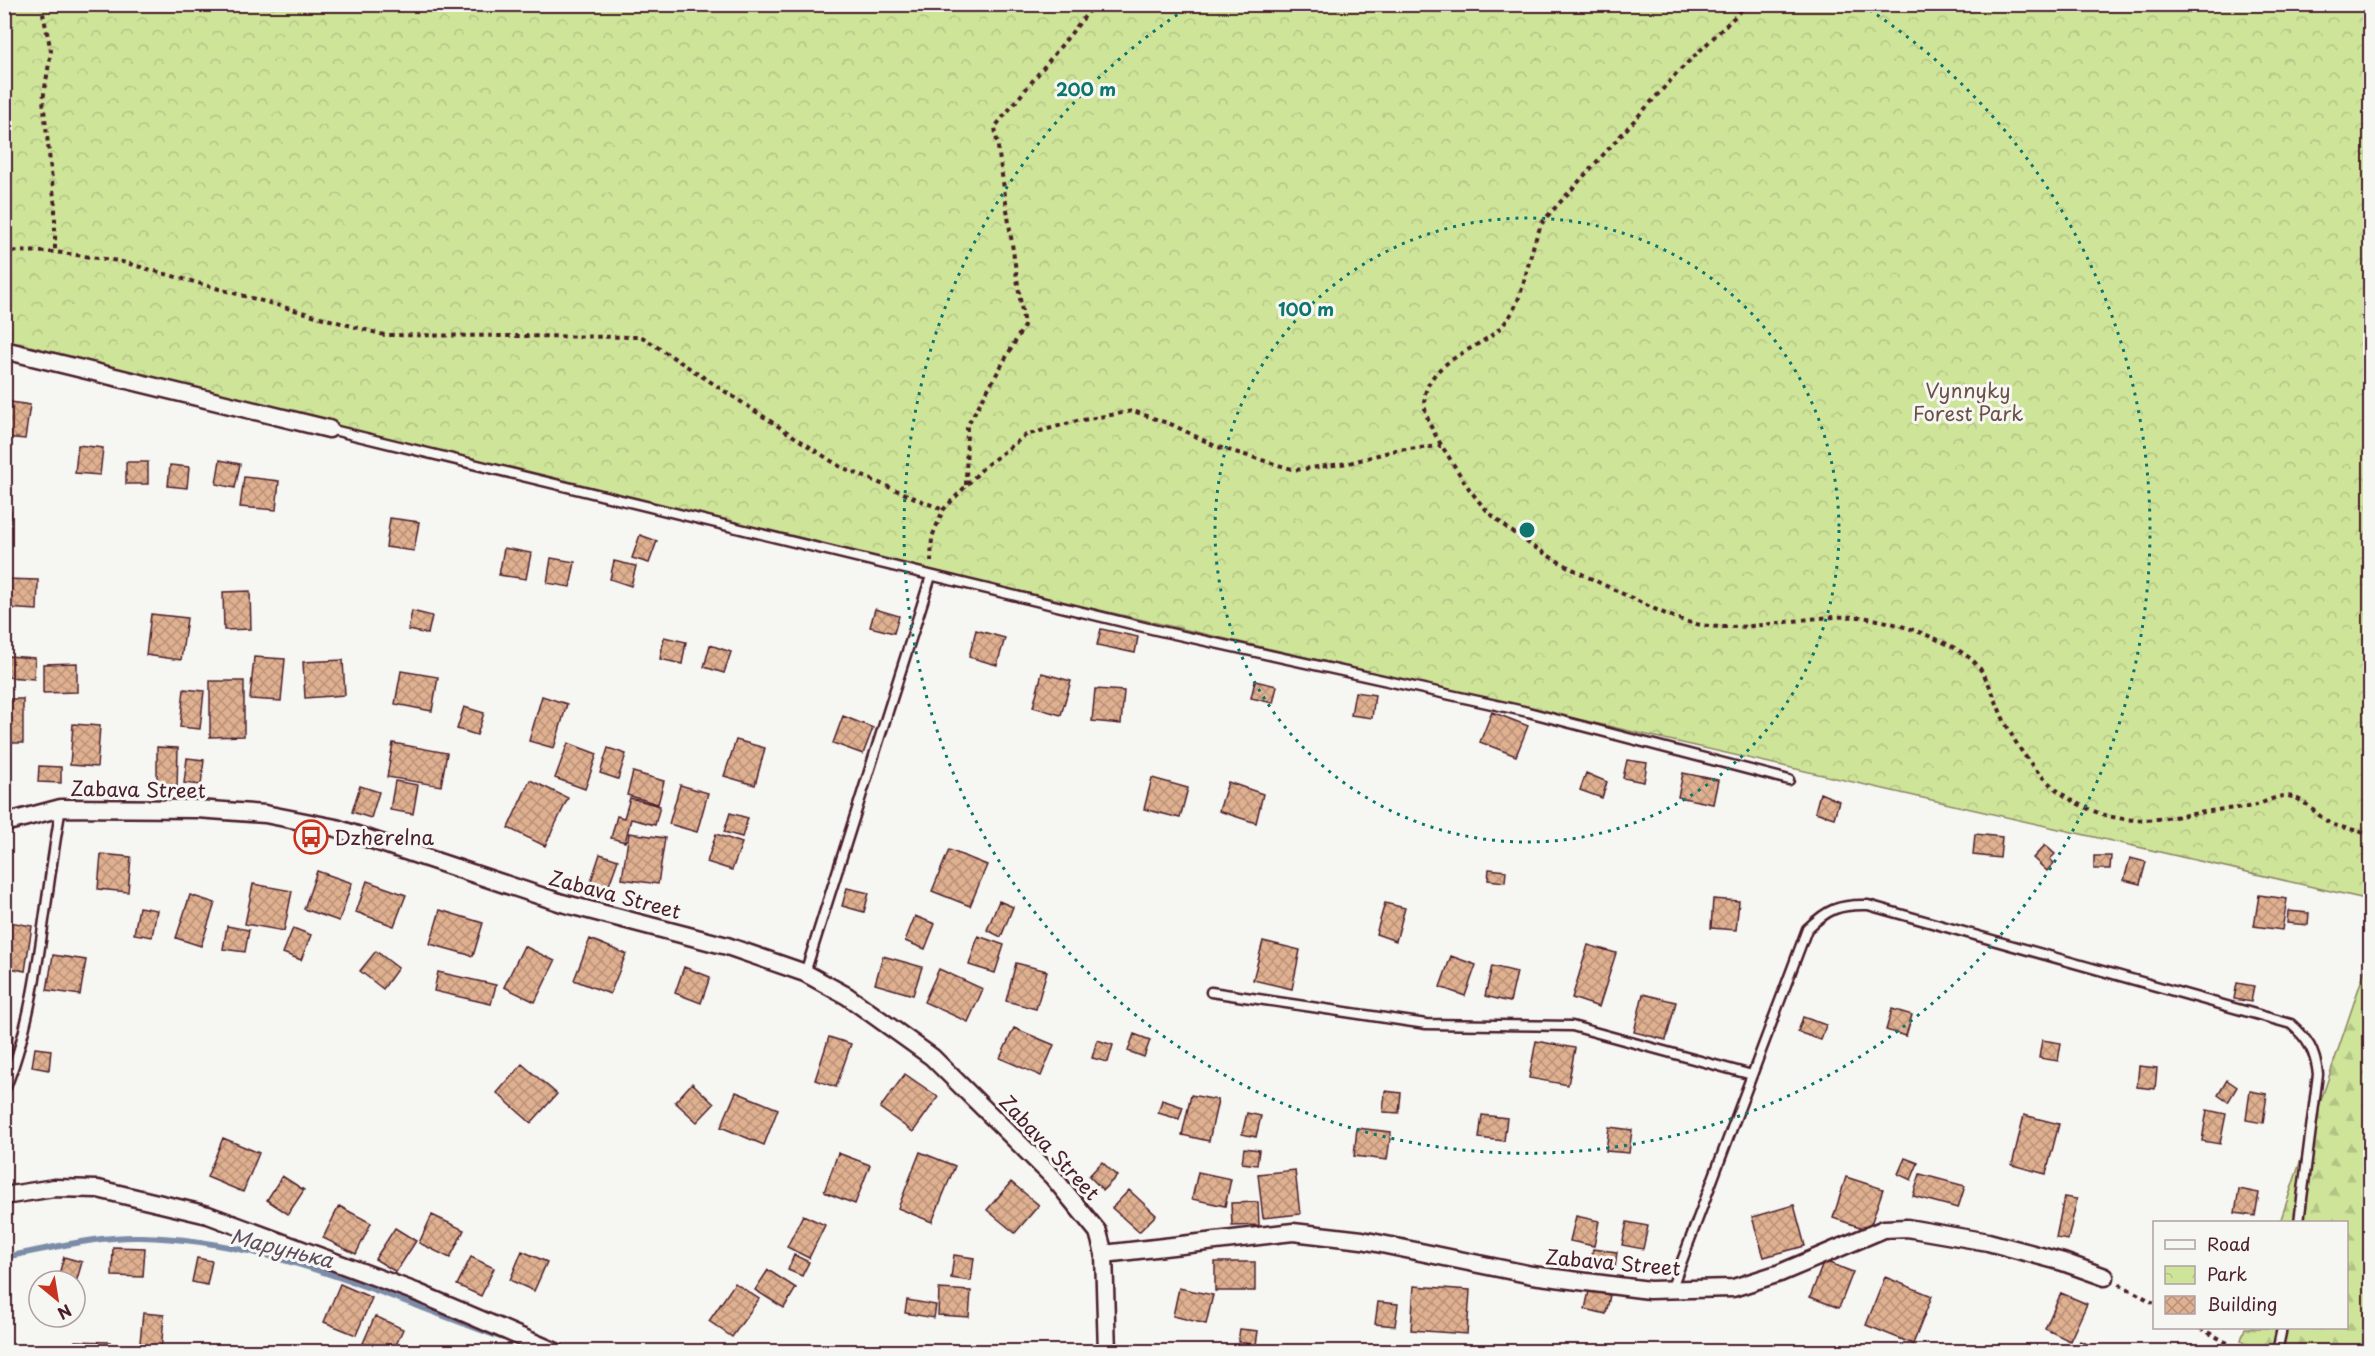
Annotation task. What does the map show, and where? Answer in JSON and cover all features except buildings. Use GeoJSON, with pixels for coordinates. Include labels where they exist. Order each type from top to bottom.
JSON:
{"type":"FeatureCollection","features":[{"type":"Feature","properties":{"kind":"street"},"geometry":{"type":"LineString","coordinates":[[4,350],[329,429]]}},
{"type":"Feature","properties":{"kind":"street","name":"Zabava Street"},"geometry":{"type":"LineString","coordinates":[[4,823],[61,808],[197,809],[265,814],[336,828],[562,903],[727,946],[805,972],[847,996],[932,1057],[960,1082],[1053,1177],[1098,1232],[1104,1254],[1107,1352]]}},
{"type":"Feature","properties":{"kind":"street"},"geometry":{"type":"LineString","coordinates":[[4,1196],[54,1188],[98,1189],[208,1215],[416,1292],[556,1352]]}},
{"type":"Feature","properties":{"kind":"street","name":"Zabava Street"},"geometry":{"type":"LineString","coordinates":[[1104,1254],[1293,1232],[1362,1240],[1532,1275],[1649,1290],[1733,1288],[1780,1273],[1884,1229],[1907,1228],[1988,1242],[2063,1262],[2105,1277]]}},
{"type":"Feature","properties":{"kind":"lane"},"geometry":{"type":"LineString","coordinates":[[329,429],[1156,630],[1528,712],[1789,780]]}},
{"type":"Feature","properties":{"kind":"lane"},"geometry":{"type":"LineString","coordinates":[[805,972],[931,576]]}},
{"type":"Feature","properties":{"kind":"lane"},"geometry":{"type":"LineString","coordinates":[[4,1092],[15,1068],[29,1003],[61,808]]}},
{"type":"Feature","properties":{"kind":"lane"},"geometry":{"type":"LineString","coordinates":[[1671,1290],[1807,929],[1825,912],[1847,904],[1868,905],[2291,1024],[2306,1037],[2316,1054],[2318,1074],[2299,1221]]}},
{"type":"Feature","properties":{"kind":"lane"},"geometry":{"type":"LineString","coordinates":[[1211,992],[1426,1024],[1572,1026],[1752,1075]]}},
{"type":"Feature","properties":{"kind":"lane"},"geometry":{"type":"LineString","coordinates":[[2277,1352],[2282,1329]]}},
{"type":"Feature","properties":{"kind":"path"},"geometry":{"type":"LineString","coordinates":[[41,4],[51,51],[43,100],[55,207],[55,252]]}},
{"type":"Feature","properties":{"kind":"path"},"geometry":{"type":"LineString","coordinates":[[966,485],[967,426],[1024,326],[995,127],[1095,4]]}},
{"type":"Feature","properties":{"kind":"path"},"geometry":{"type":"LineString","coordinates":[[1748,4],[1681,69],[1544,220],[1532,240],[1522,292],[1512,314],[1500,329],[1450,361],[1430,382],[1424,398],[1427,415],[1442,446],[1470,490],[1492,515],[1519,537],[1590,579],[1664,613],[1700,625],[1745,626],[1857,617],[1879,620],[1920,633],[1961,653],[1977,665],[2015,744],[2036,773],[2078,803],[2104,815],[2150,820],[2183,817],[2250,807],[2284,796],[2302,801],[2333,824],[2349,826],[2370,836]]}},
{"type":"Feature","properties":{"kind":"path"},"geometry":{"type":"LineString","coordinates":[[4,251],[55,252],[119,261],[384,335],[642,336],[840,466],[942,510]]}},
{"type":"Feature","properties":{"kind":"path"},"geometry":{"type":"LineString","coordinates":[[931,576],[932,537],[942,510],[984,467],[1026,435],[1077,421],[1133,411],[1173,424],[1215,446],[1295,470],[1349,463],[1416,447],[1442,446]]}},
{"type":"Feature","properties":{"kind":"path"},"geometry":{"type":"LineString","coordinates":[[2105,1277],[2153,1302]]}},
{"type":"Feature","properties":{"kind":"path"},"geometry":{"type":"LineString","coordinates":[[2202,1329],[2244,1352]]}},
{"type":"Feature","properties":{"kind":"green space","name":"Vynnyky Forest Park"},"geometry":{"type":"Polygon","coordinates":[[[5,5],[2370,5],[2370,900],[771,535],[157,381],[5,348],[5,5]]]}},
{"type":"Feature","properties":{"kind":"green space"},"geometry":{"type":"Polygon","coordinates":[[[2370,955],[2370,1351],[2257,1351],[2241,1340],[2245,1329],[2348,1329],[2348,1221],[2280,1221],[2370,955]]]}},
{"type":"Feature","properties":{"kind":"waterway","name":"Марунька"},"geometry":{"type":"LineString","coordinates":[[4,1257],[123,1237],[187,1240],[233,1248],[325,1272],[503,1338]]}},
{"type":"Feature","properties":{"kind":"place","name":"Dzherelna"},"geometry":{"type":"Point","coordinates":[311,837]}}]}
